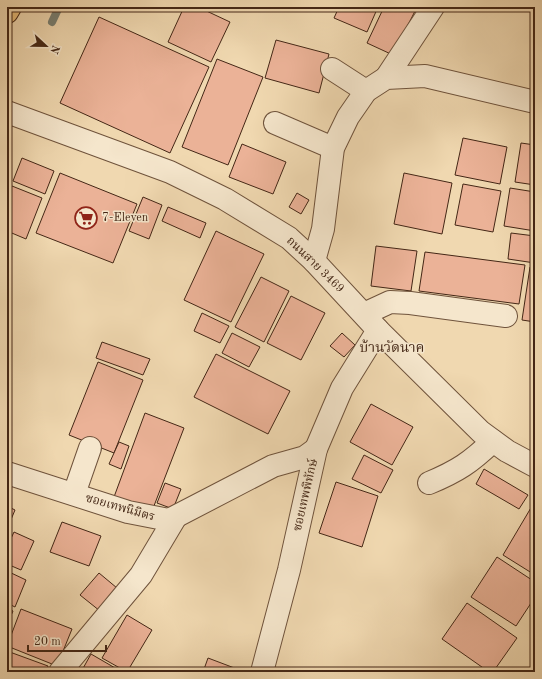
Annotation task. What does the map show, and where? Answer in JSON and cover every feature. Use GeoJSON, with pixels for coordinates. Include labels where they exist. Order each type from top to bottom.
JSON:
{"type":"FeatureCollection","features":[{"type":"Feature","properties":{"kind":"main road"},"geometry":{"type":"LineString","coordinates":[[7,12],[10,7]]}},
{"type":"Feature","properties":{"kind":"street"},"geometry":{"type":"LineString","coordinates":[[314,261],[323,229],[333,148],[348,117],[366,91],[386,78],[433,7]]}},
{"type":"Feature","properties":{"kind":"street"},"geometry":{"type":"LineString","coordinates":[[332,69],[366,91]]}},
{"type":"Feature","properties":{"kind":"street"},"geometry":{"type":"LineString","coordinates":[[386,78],[425,76],[535,102]]}},
{"type":"Feature","properties":{"kind":"street","name":"ถนนสาย 3469"},"geometry":{"type":"LineString","coordinates":[[7,112],[170,172],[225,198],[289,238],[314,261],[371,322],[481,432],[493,441],[535,466]]}},
{"type":"Feature","properties":{"kind":"street"},"geometry":{"type":"LineString","coordinates":[[275,123],[333,148]]}},
{"type":"Feature","properties":{"kind":"street"},"geometry":{"type":"LineString","coordinates":[[371,322],[390,302],[410,303],[506,316]]}},
{"type":"Feature","properties":{"kind":"street","name":"ซอยเทพพิทักษ์"},"geometry":{"type":"LineString","coordinates":[[262,672],[289,570],[316,449],[371,322]]}},
{"type":"Feature","properties":{"kind":"street"},"geometry":{"type":"LineString","coordinates":[[429,483],[470,463],[493,441]]}},
{"type":"Feature","properties":{"kind":"street"},"geometry":{"type":"LineString","coordinates":[[74,494],[90,448]]}},
{"type":"Feature","properties":{"kind":"street","name":"ซอยเทพนิมิตร"},"geometry":{"type":"LineString","coordinates":[[7,473],[162,520],[175,518],[273,466],[305,457],[316,449]]}},
{"type":"Feature","properties":{"kind":"street"},"geometry":{"type":"LineString","coordinates":[[60,672],[141,575],[175,518]]}},
{"type":"Feature","properties":{"kind":"building"},"geometry":{"type":"Polygon","coordinates":[[[184,7],[198,7],[230,22],[211,62],[168,42],[184,7]]]}},
{"type":"Feature","properties":{"kind":"building"},"geometry":{"type":"Polygon","coordinates":[[[339,7],[378,7],[367,32],[334,18],[339,7]]]}},
{"type":"Feature","properties":{"kind":"building"},"geometry":{"type":"Polygon","coordinates":[[[384,7],[417,7],[393,55],[367,43],[384,7]]]}},
{"type":"Feature","properties":{"kind":"building"},"geometry":{"type":"Polygon","coordinates":[[[99,17],[209,67],[170,153],[60,103],[99,17]]]}},
{"type":"Feature","properties":{"kind":"building"},"geometry":{"type":"Polygon","coordinates":[[[276,40],[329,54],[319,93],[265,78],[276,40]]]}},
{"type":"Feature","properties":{"kind":"building"},"geometry":{"type":"Polygon","coordinates":[[[217,59],[263,77],[228,165],[182,147],[217,59]]]}},
{"type":"Feature","properties":{"kind":"building"},"geometry":{"type":"Polygon","coordinates":[[[463,138],[507,147],[500,184],[455,175],[463,138]]]}},
{"type":"Feature","properties":{"kind":"building"},"geometry":{"type":"Polygon","coordinates":[[[521,143],[535,145],[535,185],[515,182],[521,143]]]}},
{"type":"Feature","properties":{"kind":"building"},"geometry":{"type":"Polygon","coordinates":[[[242,144],[286,162],[273,194],[229,177],[242,144]]]}},
{"type":"Feature","properties":{"kind":"building"},"geometry":{"type":"Polygon","coordinates":[[[22,158],[54,171],[45,194],[13,181],[22,158]]]}},
{"type":"Feature","properties":{"kind":"building","name":"7-Eleven"},"geometry":{"type":"Polygon","coordinates":[[[60,173],[137,204],[113,263],[36,233],[60,173]]]}},
{"type":"Feature","properties":{"kind":"building"},"geometry":{"type":"Polygon","coordinates":[[[404,173],[452,183],[442,234],[394,224],[404,173]]]}},
{"type":"Feature","properties":{"kind":"building"},"geometry":{"type":"Polygon","coordinates":[[[7,184],[42,198],[26,239],[7,231],[7,184]]]}},
{"type":"Feature","properties":{"kind":"building"},"geometry":{"type":"Polygon","coordinates":[[[463,184],[501,191],[493,232],[455,225],[463,184]]]}},
{"type":"Feature","properties":{"kind":"building"},"geometry":{"type":"Polygon","coordinates":[[[510,188],[535,192],[535,231],[504,226],[510,188]]]}},
{"type":"Feature","properties":{"kind":"building"},"geometry":{"type":"Polygon","coordinates":[[[297,193],[309,200],[301,214],[289,207],[297,193]]]}},
{"type":"Feature","properties":{"kind":"building"},"geometry":{"type":"Polygon","coordinates":[[[143,197],[162,205],[149,239],[129,231],[143,197]]]}},
{"type":"Feature","properties":{"kind":"building"},"geometry":{"type":"Polygon","coordinates":[[[168,207],[206,223],[200,238],[162,221],[168,207]]]}},
{"type":"Feature","properties":{"kind":"building"},"geometry":{"type":"Polygon","coordinates":[[[216,231],[264,254],[231,322],[184,300],[216,231]]]}},
{"type":"Feature","properties":{"kind":"building"},"geometry":{"type":"Polygon","coordinates":[[[511,233],[535,236],[535,263],[508,259],[511,233]]]}},
{"type":"Feature","properties":{"kind":"building"},"geometry":{"type":"Polygon","coordinates":[[[376,246],[417,251],[411,291],[371,286],[376,246]]]}},
{"type":"Feature","properties":{"kind":"building"},"geometry":{"type":"Polygon","coordinates":[[[425,252],[525,265],[519,304],[419,291],[425,252]]]}},
{"type":"Feature","properties":{"kind":"building"},"geometry":{"type":"Polygon","coordinates":[[[530,267],[535,268],[535,322],[522,320],[530,267]]]}},
{"type":"Feature","properties":{"kind":"building"},"geometry":{"type":"Polygon","coordinates":[[[261,277],[289,291],[264,342],[235,327],[261,277]]]}},
{"type":"Feature","properties":{"kind":"building"},"geometry":{"type":"Polygon","coordinates":[[[291,296],[325,313],[301,360],[267,343],[291,296]]]}},
{"type":"Feature","properties":{"kind":"building"},"geometry":{"type":"Polygon","coordinates":[[[202,313],[229,326],[220,343],[194,331],[202,313]]]}},
{"type":"Feature","properties":{"kind":"building"},"geometry":{"type":"Polygon","coordinates":[[[232,333],[260,347],[249,367],[222,353],[232,333]]]}},
{"type":"Feature","properties":{"kind":"building"},"geometry":{"type":"Polygon","coordinates":[[[342,333],[355,345],[344,357],[330,346],[342,333]]]}},
{"type":"Feature","properties":{"kind":"building"},"geometry":{"type":"Polygon","coordinates":[[[102,342],[150,359],[143,375],[96,358],[102,342]]]}},
{"type":"Feature","properties":{"kind":"building"},"geometry":{"type":"Polygon","coordinates":[[[216,354],[290,391],[268,434],[194,397],[216,354]]]}},
{"type":"Feature","properties":{"kind":"building"},"geometry":{"type":"Polygon","coordinates":[[[98,362],[143,380],[114,453],[69,435],[98,362]]]}},
{"type":"Feature","properties":{"kind":"building"},"geometry":{"type":"Polygon","coordinates":[[[371,404],[413,427],[392,465],[350,442],[371,404]]]}},
{"type":"Feature","properties":{"kind":"building"},"geometry":{"type":"Polygon","coordinates":[[[145,413],[184,428],[152,511],[114,497],[145,413]]]}},
{"type":"Feature","properties":{"kind":"building"},"geometry":{"type":"Polygon","coordinates":[[[119,442],[129,446],[121,469],[109,464],[119,442]]]}},
{"type":"Feature","properties":{"kind":"building"},"geometry":{"type":"Polygon","coordinates":[[[364,455],[393,470],[381,493],[352,479],[364,455]]]}},
{"type":"Feature","properties":{"kind":"building"},"geometry":{"type":"Polygon","coordinates":[[[484,469],[528,495],[519,509],[476,484],[484,469]]]}},
{"type":"Feature","properties":{"kind":"building"},"geometry":{"type":"Polygon","coordinates":[[[336,482],[378,496],[362,547],[319,533],[336,482]]]}},
{"type":"Feature","properties":{"kind":"building"},"geometry":{"type":"Polygon","coordinates":[[[165,483],[181,489],[173,509],[157,503],[165,483]]]}},
{"type":"Feature","properties":{"kind":"building"},"geometry":{"type":"Polygon","coordinates":[[[535,501],[535,575],[503,555],[535,501]]]}},
{"type":"Feature","properties":{"kind":"building"},"geometry":{"type":"Polygon","coordinates":[[[7,506],[15,510],[7,529],[7,506]]]}},
{"type":"Feature","properties":{"kind":"building"},"geometry":{"type":"Polygon","coordinates":[[[62,522],[101,536],[89,566],[50,552],[62,522]]]}},
{"type":"Feature","properties":{"kind":"building"},"geometry":{"type":"Polygon","coordinates":[[[14,532],[34,541],[21,570],[7,564],[7,547],[14,532]]]}},
{"type":"Feature","properties":{"kind":"building"},"geometry":{"type":"Polygon","coordinates":[[[497,557],[535,582],[535,597],[516,626],[471,597],[497,557]]]}},
{"type":"Feature","properties":{"kind":"building"},"geometry":{"type":"Polygon","coordinates":[[[7,571],[26,580],[15,607],[7,603],[7,571]]]}},
{"type":"Feature","properties":{"kind":"building"},"geometry":{"type":"Polygon","coordinates":[[[99,573],[123,593],[105,615],[80,595],[99,573]]]}},
{"type":"Feature","properties":{"kind":"building"},"geometry":{"type":"Polygon","coordinates":[[[467,603],[517,638],[493,672],[489,672],[442,639],[467,603]]]}},
{"type":"Feature","properties":{"kind":"building"},"geometry":{"type":"Polygon","coordinates":[[[7,608],[13,611],[7,625],[7,608]]]}},
{"type":"Feature","properties":{"kind":"building"},"geometry":{"type":"Polygon","coordinates":[[[21,609],[72,629],[57,666],[7,646],[21,609]]]}},
{"type":"Feature","properties":{"kind":"building"},"geometry":{"type":"Polygon","coordinates":[[[127,615],[152,630],[127,672],[102,658],[127,615]]]}},
{"type":"Feature","properties":{"kind":"building"},"geometry":{"type":"Polygon","coordinates":[[[7,651],[48,666],[46,672],[7,672],[7,651]]]}},
{"type":"Feature","properties":{"kind":"building"},"geometry":{"type":"Polygon","coordinates":[[[91,654],[122,672],[81,672],[91,654]]]}},
{"type":"Feature","properties":{"kind":"building"},"geometry":{"type":"Polygon","coordinates":[[[208,658],[245,672],[203,672],[208,658]]]}},
{"type":"Feature","properties":{"kind":"waterway"},"geometry":{"type":"LineString","coordinates":[[52,22],[59,7]]}},
{"type":"Feature","properties":{"kind":"place","name":"7-Eleven"},"geometry":{"type":"Point","coordinates":[86,218]}},
{"type":"Feature","properties":{"kind":"district","name":"บ้านวัดนาค"},"geometry":{"type":"Point","coordinates":[392,348]}}]}
